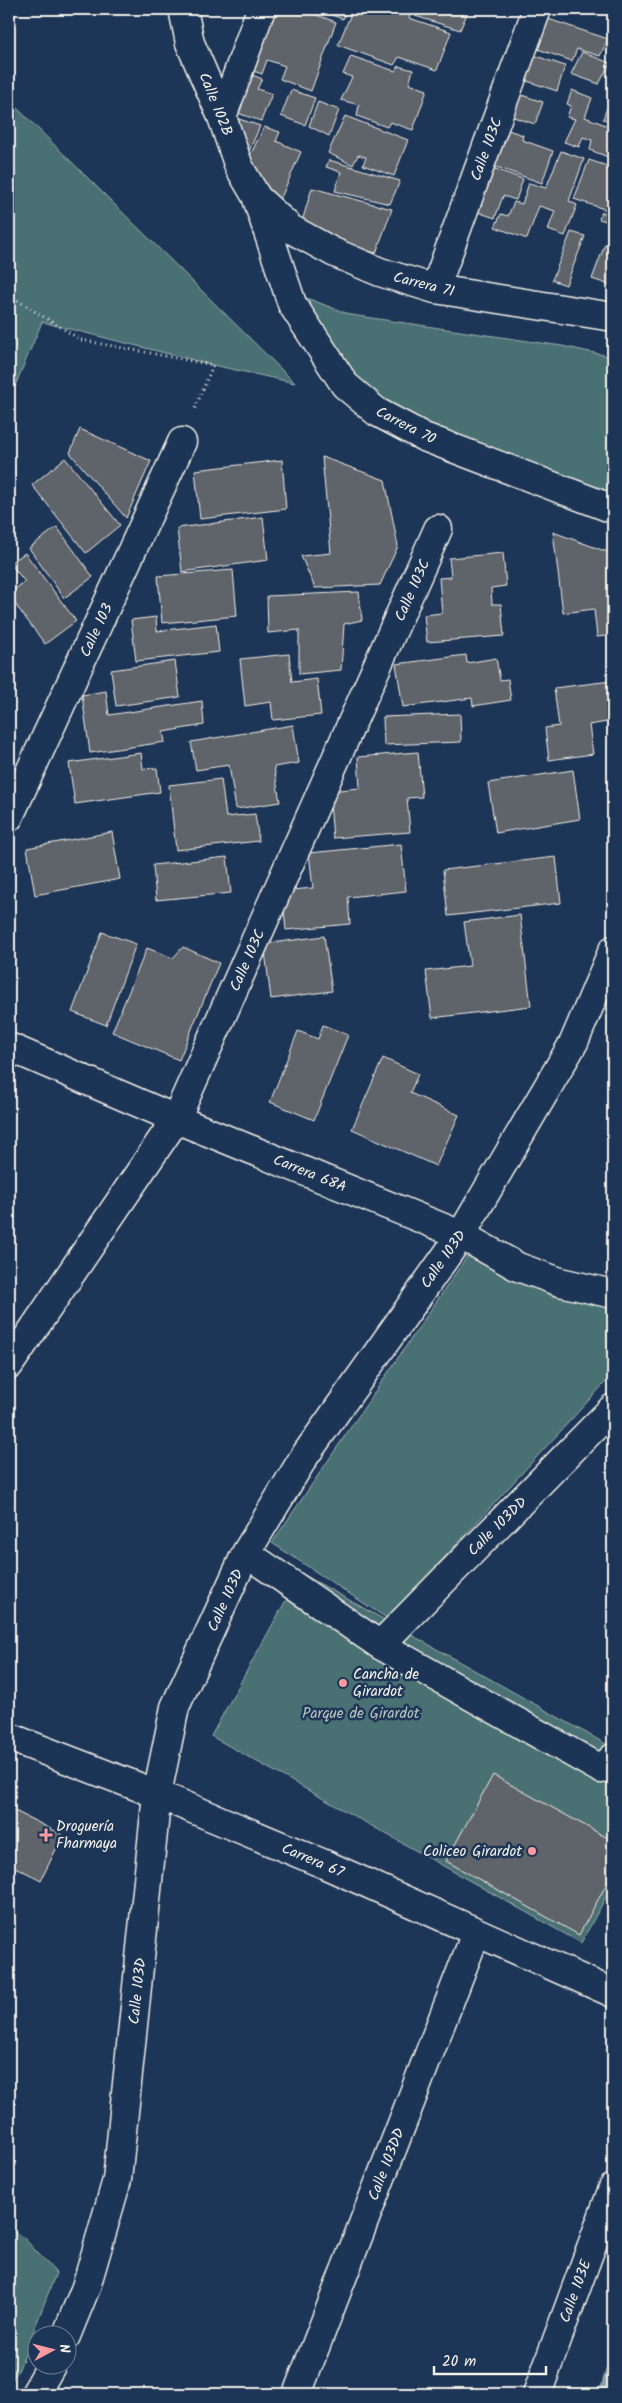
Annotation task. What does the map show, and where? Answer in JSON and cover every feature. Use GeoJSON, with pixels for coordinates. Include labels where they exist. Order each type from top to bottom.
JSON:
{"type":"FeatureCollection","features":[{"type":"Feature","properties":{"kind":"street","name":"Calle 102B"},"geometry":{"type":"LineString","coordinates":[[183,9],[190,43],[222,117],[239,167],[256,196]]}},
{"type":"Feature","properties":{"kind":"street"},"geometry":{"type":"LineString","coordinates":[[222,117],[261,9]]}},
{"type":"Feature","properties":{"kind":"street","name":"Calle 103C"},"geometry":{"type":"LineString","coordinates":[[435,289],[537,9]]}},
{"type":"Feature","properties":{"kind":"street","name":"Carrera 71"},"geometry":{"type":"LineString","coordinates":[[256,196],[291,228],[333,252],[380,272],[435,289],[613,317]]}},
{"type":"Feature","properties":{"kind":"street","name":"Carrera 70"},"geometry":{"type":"LineString","coordinates":[[256,196],[292,304],[345,386],[377,412],[424,437],[613,509]]}},
{"type":"Feature","properties":{"kind":"street","name":"Calle 103"},"geometry":{"type":"LineString","coordinates":[[9,817],[182,442]]}},
{"type":"Feature","properties":{"kind":"street","name":"Calle 103C"},"geometry":{"type":"LineString","coordinates":[[9,1365],[176,1119],[438,529]]}},
{"type":"Feature","properties":{"kind":"street","name":"Calle 103D"},"geometry":{"type":"LineString","coordinates":[[70,2326],[86,2287],[117,2180],[157,1794],[175,1707],[246,1553],[304,1456],[461,1235],[574,1042],[613,950]]}},
{"type":"Feature","properties":{"kind":"street","name":"Carrera 68A"},"geometry":{"type":"LineString","coordinates":[[9,1047],[176,1119],[461,1235],[518,1267],[560,1282],[613,1294]]}},
{"type":"Feature","properties":{"kind":"street","name":"Calle 103DD"},"geometry":{"type":"LineString","coordinates":[[380,1645],[613,1408]]}},
{"type":"Feature","properties":{"kind":"street"},"geometry":{"type":"LineString","coordinates":[[246,1553],[380,1645],[607,1763]]}},
{"type":"Feature","properties":{"kind":"street","name":"Carrera 67"},"geometry":{"type":"LineString","coordinates":[[9,1737],[157,1794],[324,1864],[613,1993]]}},
{"type":"Feature","properties":{"kind":"street","name":"Calle 103DD"},"geometry":{"type":"LineString","coordinates":[[297,2394],[476,1933]]}},
{"type":"Feature","properties":{"kind":"street","name":"Calle 103E"},"geometry":{"type":"LineString","coordinates":[[537,2394],[613,2188]]}},
{"type":"Feature","properties":{"kind":"street"},"geometry":{"type":"LineString","coordinates":[[35,2394],[45,2376]]}},
{"type":"Feature","properties":{"kind":"path"},"geometry":{"type":"LineString","coordinates":[[9,295],[81,340],[214,365],[182,442]]}},
{"type":"Feature","properties":{"kind":"green space"},"geometry":{"type":"Polygon","coordinates":[[[9,100],[295,383],[213,365],[42,322],[9,400],[9,100]]]}},
{"type":"Feature","properties":{"kind":"green space"},"geometry":{"type":"Polygon","coordinates":[[[296,294],[351,315],[562,346],[613,357],[613,502],[383,406],[345,373],[296,294]]]}},
{"type":"Feature","properties":{"kind":"green space"},"geometry":{"type":"Polygon","coordinates":[[[468,1255],[552,1296],[613,1304],[613,1374],[388,1619],[272,1543],[468,1255]]]}},
{"type":"Feature","properties":{"kind":"green space","name":"Parque de Girardot"},"geometry":{"type":"Polygon","coordinates":[[[301,1573],[613,1748],[613,1884],[581,1943],[211,1736],[301,1573]]]}},
{"type":"Feature","properties":{"kind":"green space"},"geometry":{"type":"Polygon","coordinates":[[[9,2229],[23,2237],[56,2273],[36,2326],[28,2326],[28,2346],[19,2369],[9,2384],[9,2229]]]}},
{"type":"Feature","properties":{"kind":"building"},"geometry":{"type":"Polygon","coordinates":[[[263,9],[300,9],[336,22],[311,91],[280,79],[285,66],[267,60],[262,74],[242,67],[263,9]]]}},
{"type":"Feature","properties":{"kind":"building"},"geometry":{"type":"Polygon","coordinates":[[[314,9],[347,9],[343,19],[314,9]]]}},
{"type":"Feature","properties":{"kind":"building"},"geometry":{"type":"Polygon","coordinates":[[[353,9],[413,9],[409,18],[451,32],[437,70],[399,57],[394,65],[338,45],[353,9]]]}},
{"type":"Feature","properties":{"kind":"building"},"geometry":{"type":"Polygon","coordinates":[[[418,9],[469,9],[460,30],[415,16],[418,9]]]}},
{"type":"Feature","properties":{"kind":"building"},"geometry":{"type":"Polygon","coordinates":[[[542,17],[608,39],[600,56],[577,49],[572,61],[529,46],[542,17]]]}},
{"type":"Feature","properties":{"kind":"building"},"geometry":{"type":"Polygon","coordinates":[[[582,52],[610,63],[599,84],[571,74],[582,52]]]}},
{"type":"Feature","properties":{"kind":"building"},"geometry":{"type":"Polygon","coordinates":[[[527,53],[565,66],[557,91],[518,78],[527,53]]]}},
{"type":"Feature","properties":{"kind":"building"},"geometry":{"type":"Polygon","coordinates":[[[351,56],[395,71],[398,66],[413,70],[409,84],[427,90],[413,130],[390,122],[387,127],[357,116],[359,105],[341,100],[352,77],[343,74],[351,56]]]}},
{"type":"Feature","properties":{"kind":"building"},"geometry":{"type":"Polygon","coordinates":[[[243,71],[262,79],[257,89],[272,94],[261,121],[229,110],[243,71]]]}},
{"type":"Feature","properties":{"kind":"building"},"geometry":{"type":"Polygon","coordinates":[[[291,90],[315,98],[305,125],[281,116],[291,90]]]}},
{"type":"Feature","properties":{"kind":"building"},"geometry":{"type":"Polygon","coordinates":[[[572,90],[592,98],[585,117],[613,128],[613,141],[608,157],[590,150],[592,140],[583,137],[579,147],[564,142],[575,119],[567,117],[571,106],[567,104],[572,90]]]}},
{"type":"Feature","properties":{"kind":"building"},"geometry":{"type":"Polygon","coordinates":[[[613,91],[613,122],[603,119],[613,91]]]}},
{"type":"Feature","properties":{"kind":"building"},"geometry":{"type":"Polygon","coordinates":[[[512,92],[543,102],[535,124],[504,114],[512,92]]]}},
{"type":"Feature","properties":{"kind":"building"},"geometry":{"type":"Polygon","coordinates":[[[318,102],[339,110],[329,136],[309,126],[318,102]]]}},
{"type":"Feature","properties":{"kind":"building"},"geometry":{"type":"Polygon","coordinates":[[[230,116],[260,126],[244,163],[230,116]]]}},
{"type":"Feature","properties":{"kind":"building"},"geometry":{"type":"Polygon","coordinates":[[[345,116],[408,140],[394,176],[363,165],[366,157],[358,155],[353,165],[328,153],[345,116]]]}},
{"type":"Feature","properties":{"kind":"building"},"geometry":{"type":"Polygon","coordinates":[[[264,127],[280,132],[276,141],[301,152],[276,209],[244,168],[264,127]]]}},
{"type":"Feature","properties":{"kind":"building"},"geometry":{"type":"Polygon","coordinates":[[[499,127],[523,135],[522,140],[553,151],[542,183],[485,163],[499,127]]]}},
{"type":"Feature","properties":{"kind":"building"},"geometry":{"type":"Polygon","coordinates":[[[561,151],[584,159],[569,201],[577,205],[565,236],[548,230],[555,211],[539,206],[527,239],[495,227],[501,214],[508,216],[514,202],[522,204],[529,183],[546,188],[561,151]]]}},
{"type":"Feature","properties":{"kind":"building"},"geometry":{"type":"Polygon","coordinates":[[[329,160],[400,181],[390,204],[335,191],[341,172],[326,167],[329,160]]]}},
{"type":"Feature","properties":{"kind":"building"},"geometry":{"type":"Polygon","coordinates":[[[589,160],[613,168],[613,212],[574,199],[589,160]]]}},
{"type":"Feature","properties":{"kind":"building"},"geometry":{"type":"Polygon","coordinates":[[[484,165],[523,179],[516,200],[503,196],[495,218],[469,209],[484,165]]]}},
{"type":"Feature","properties":{"kind":"building"},"geometry":{"type":"Polygon","coordinates":[[[312,188],[392,209],[376,253],[319,238],[300,228],[312,188]]]}},
{"type":"Feature","properties":{"kind":"building"},"geometry":{"type":"Polygon","coordinates":[[[602,212],[613,215],[613,223],[599,219],[602,212]]]}},
{"type":"Feature","properties":{"kind":"building"},"geometry":{"type":"Polygon","coordinates":[[[571,232],[585,236],[566,285],[552,280],[571,232]]]}},
{"type":"Feature","properties":{"kind":"building"},"geometry":{"type":"Polygon","coordinates":[[[605,244],[613,246],[613,286],[592,279],[605,244]]]}},
{"type":"Feature","properties":{"kind":"building"},"geometry":{"type":"Polygon","coordinates":[[[80,429],[151,461],[126,518],[70,453],[80,429]]]}},
{"type":"Feature","properties":{"kind":"building"},"geometry":{"type":"Polygon","coordinates":[[[322,457],[385,480],[398,546],[380,585],[315,588],[301,556],[331,553],[322,457]]]}},
{"type":"Feature","properties":{"kind":"building"},"geometry":{"type":"Polygon","coordinates":[[[65,458],[120,525],[86,553],[32,485],[65,458]]]}},
{"type":"Feature","properties":{"kind":"building"},"geometry":{"type":"Polygon","coordinates":[[[282,460],[286,509],[200,519],[195,470],[282,460]]]}},
{"type":"Feature","properties":{"kind":"building"},"geometry":{"type":"Polygon","coordinates":[[[263,517],[268,560],[182,572],[177,528],[263,517]]]}},
{"type":"Feature","properties":{"kind":"building"},"geometry":{"type":"Polygon","coordinates":[[[57,527],[93,577],[64,598],[29,548],[57,527]]]}},
{"type":"Feature","properties":{"kind":"building"},"geometry":{"type":"Polygon","coordinates":[[[553,532],[613,554],[613,635],[597,637],[594,609],[563,613],[553,532]]]}},
{"type":"Feature","properties":{"kind":"building"},"geometry":{"type":"Polygon","coordinates":[[[25,553],[76,621],[45,644],[9,596],[9,593],[25,582],[10,563],[25,553]]]}},
{"type":"Feature","properties":{"kind":"building"},"geometry":{"type":"Polygon","coordinates":[[[503,553],[506,586],[491,588],[492,604],[501,604],[504,636],[427,642],[424,615],[442,613],[439,578],[451,577],[449,558],[503,553]]]}},
{"type":"Feature","properties":{"kind":"building"},"geometry":{"type":"Polygon","coordinates":[[[233,570],[237,616],[162,623],[158,576],[233,570]]]}},
{"type":"Feature","properties":{"kind":"building"},"geometry":{"type":"Polygon","coordinates":[[[359,592],[362,620],[344,624],[341,670],[299,674],[299,630],[268,633],[267,596],[359,592]]]}},
{"type":"Feature","properties":{"kind":"building"},"geometry":{"type":"Polygon","coordinates":[[[156,617],[157,631],[216,624],[219,652],[136,661],[131,620],[156,617]]]}},
{"type":"Feature","properties":{"kind":"building"},"geometry":{"type":"Polygon","coordinates":[[[289,654],[292,682],[317,679],[321,715],[273,720],[271,702],[245,706],[240,659],[289,654]]]}},
{"type":"Feature","properties":{"kind":"building"},"geometry":{"type":"Polygon","coordinates":[[[466,655],[467,663],[496,658],[500,680],[508,679],[511,700],[473,706],[472,698],[403,707],[396,664],[466,655]]]}},
{"type":"Feature","properties":{"kind":"building"},"geometry":{"type":"Polygon","coordinates":[[[175,661],[180,697],[116,706],[111,670],[175,661]]]}},
{"type":"Feature","properties":{"kind":"building"},"geometry":{"type":"Polygon","coordinates":[[[611,681],[613,721],[589,725],[593,754],[549,760],[545,728],[559,726],[554,688],[611,681]]]}},
{"type":"Feature","properties":{"kind":"building"},"geometry":{"type":"Polygon","coordinates":[[[106,691],[109,715],[202,701],[204,725],[163,732],[165,742],[90,753],[82,695],[106,691]]]}},
{"type":"Feature","properties":{"kind":"building"},"geometry":{"type":"Polygon","coordinates":[[[460,714],[461,742],[384,745],[383,717],[460,714]]]}},
{"type":"Feature","properties":{"kind":"building"},"geometry":{"type":"Polygon","coordinates":[[[293,725],[299,763],[274,767],[280,802],[236,809],[229,765],[196,770],[191,742],[293,725]]]}},
{"type":"Feature","properties":{"kind":"building"},"geometry":{"type":"Polygon","coordinates":[[[418,752],[422,797],[407,798],[410,832],[333,838],[329,791],[360,788],[358,757],[418,752]]]}},
{"type":"Feature","properties":{"kind":"building"},"geometry":{"type":"Polygon","coordinates":[[[141,753],[143,769],[157,768],[160,792],[75,804],[69,763],[141,753]]]}},
{"type":"Feature","properties":{"kind":"building"},"geometry":{"type":"Polygon","coordinates":[[[573,770],[580,819],[496,833],[488,783],[573,770]]]}},
{"type":"Feature","properties":{"kind":"building"},"geometry":{"type":"Polygon","coordinates":[[[221,779],[226,817],[255,814],[259,841],[176,850],[169,785],[221,779]]]}},
{"type":"Feature","properties":{"kind":"building"},"geometry":{"type":"Polygon","coordinates":[[[112,832],[120,879],[35,895],[27,848],[112,832]]]}},
{"type":"Feature","properties":{"kind":"building"},"geometry":{"type":"Polygon","coordinates":[[[401,844],[406,891],[348,897],[350,924],[286,930],[282,891],[313,888],[309,853],[401,844]]]}},
{"type":"Feature","properties":{"kind":"building"},"geometry":{"type":"Polygon","coordinates":[[[227,857],[231,893],[156,900],[153,865],[227,857]]]}},
{"type":"Feature","properties":{"kind":"building"},"geometry":{"type":"Polygon","coordinates":[[[556,857],[561,903],[448,916],[443,870],[556,857]]]}},
{"type":"Feature","properties":{"kind":"building"},"geometry":{"type":"Polygon","coordinates":[[[520,915],[531,1006],[432,1018],[426,971],[470,966],[464,922],[520,915]]]}},
{"type":"Feature","properties":{"kind":"building"},"geometry":{"type":"Polygon","coordinates":[[[102,932],[136,944],[106,1025],[72,1012],[102,932]]]}},
{"type":"Feature","properties":{"kind":"building"},"geometry":{"type":"Polygon","coordinates":[[[324,936],[332,991],[271,999],[264,944],[324,936]]]}},
{"type":"Feature","properties":{"kind":"building"},"geometry":{"type":"Polygon","coordinates":[[[183,947],[219,963],[179,1060],[112,1032],[147,948],[173,958],[183,947]]]}},
{"type":"Feature","properties":{"kind":"building"},"geometry":{"type":"Polygon","coordinates":[[[613,1016],[613,1064],[608,1059],[613,1016]]]}},
{"type":"Feature","properties":{"kind":"building"},"geometry":{"type":"Polygon","coordinates":[[[323,1025],[348,1035],[314,1120],[270,1102],[298,1031],[318,1039],[323,1025]]]}},
{"type":"Feature","properties":{"kind":"building"},"geometry":{"type":"Polygon","coordinates":[[[383,1058],[418,1074],[410,1093],[459,1115],[436,1166],[352,1129],[383,1058]]]}},
{"type":"Feature","properties":{"kind":"building","name":"Coliceo Girardot"},"geometry":{"type":"Polygon","coordinates":[[[493,1775],[613,1841],[613,1872],[579,1935],[446,1861],[493,1775]]]}},
{"type":"Feature","properties":{"kind":"building"},"geometry":{"type":"Polygon","coordinates":[[[9,1808],[63,1835],[41,1880],[9,1864],[9,1808]]]}},
{"type":"Feature","properties":{"kind":"waterway"},"geometry":{"type":"LineString","coordinates":[[604,2394],[613,2364]]}},
{"type":"Feature","properties":{"kind":"place","name":"Cancha de Girardot"},"geometry":{"type":"Point","coordinates":[343,1683]}},
{"type":"Feature","properties":{"kind":"place","name":"Droguería Fharmaya"},"geometry":{"type":"Point","coordinates":[46,1835]}},
{"type":"Feature","properties":{"kind":"place","name":"Coliceo Girardot"},"geometry":{"type":"Point","coordinates":[532,1851]}}]}
